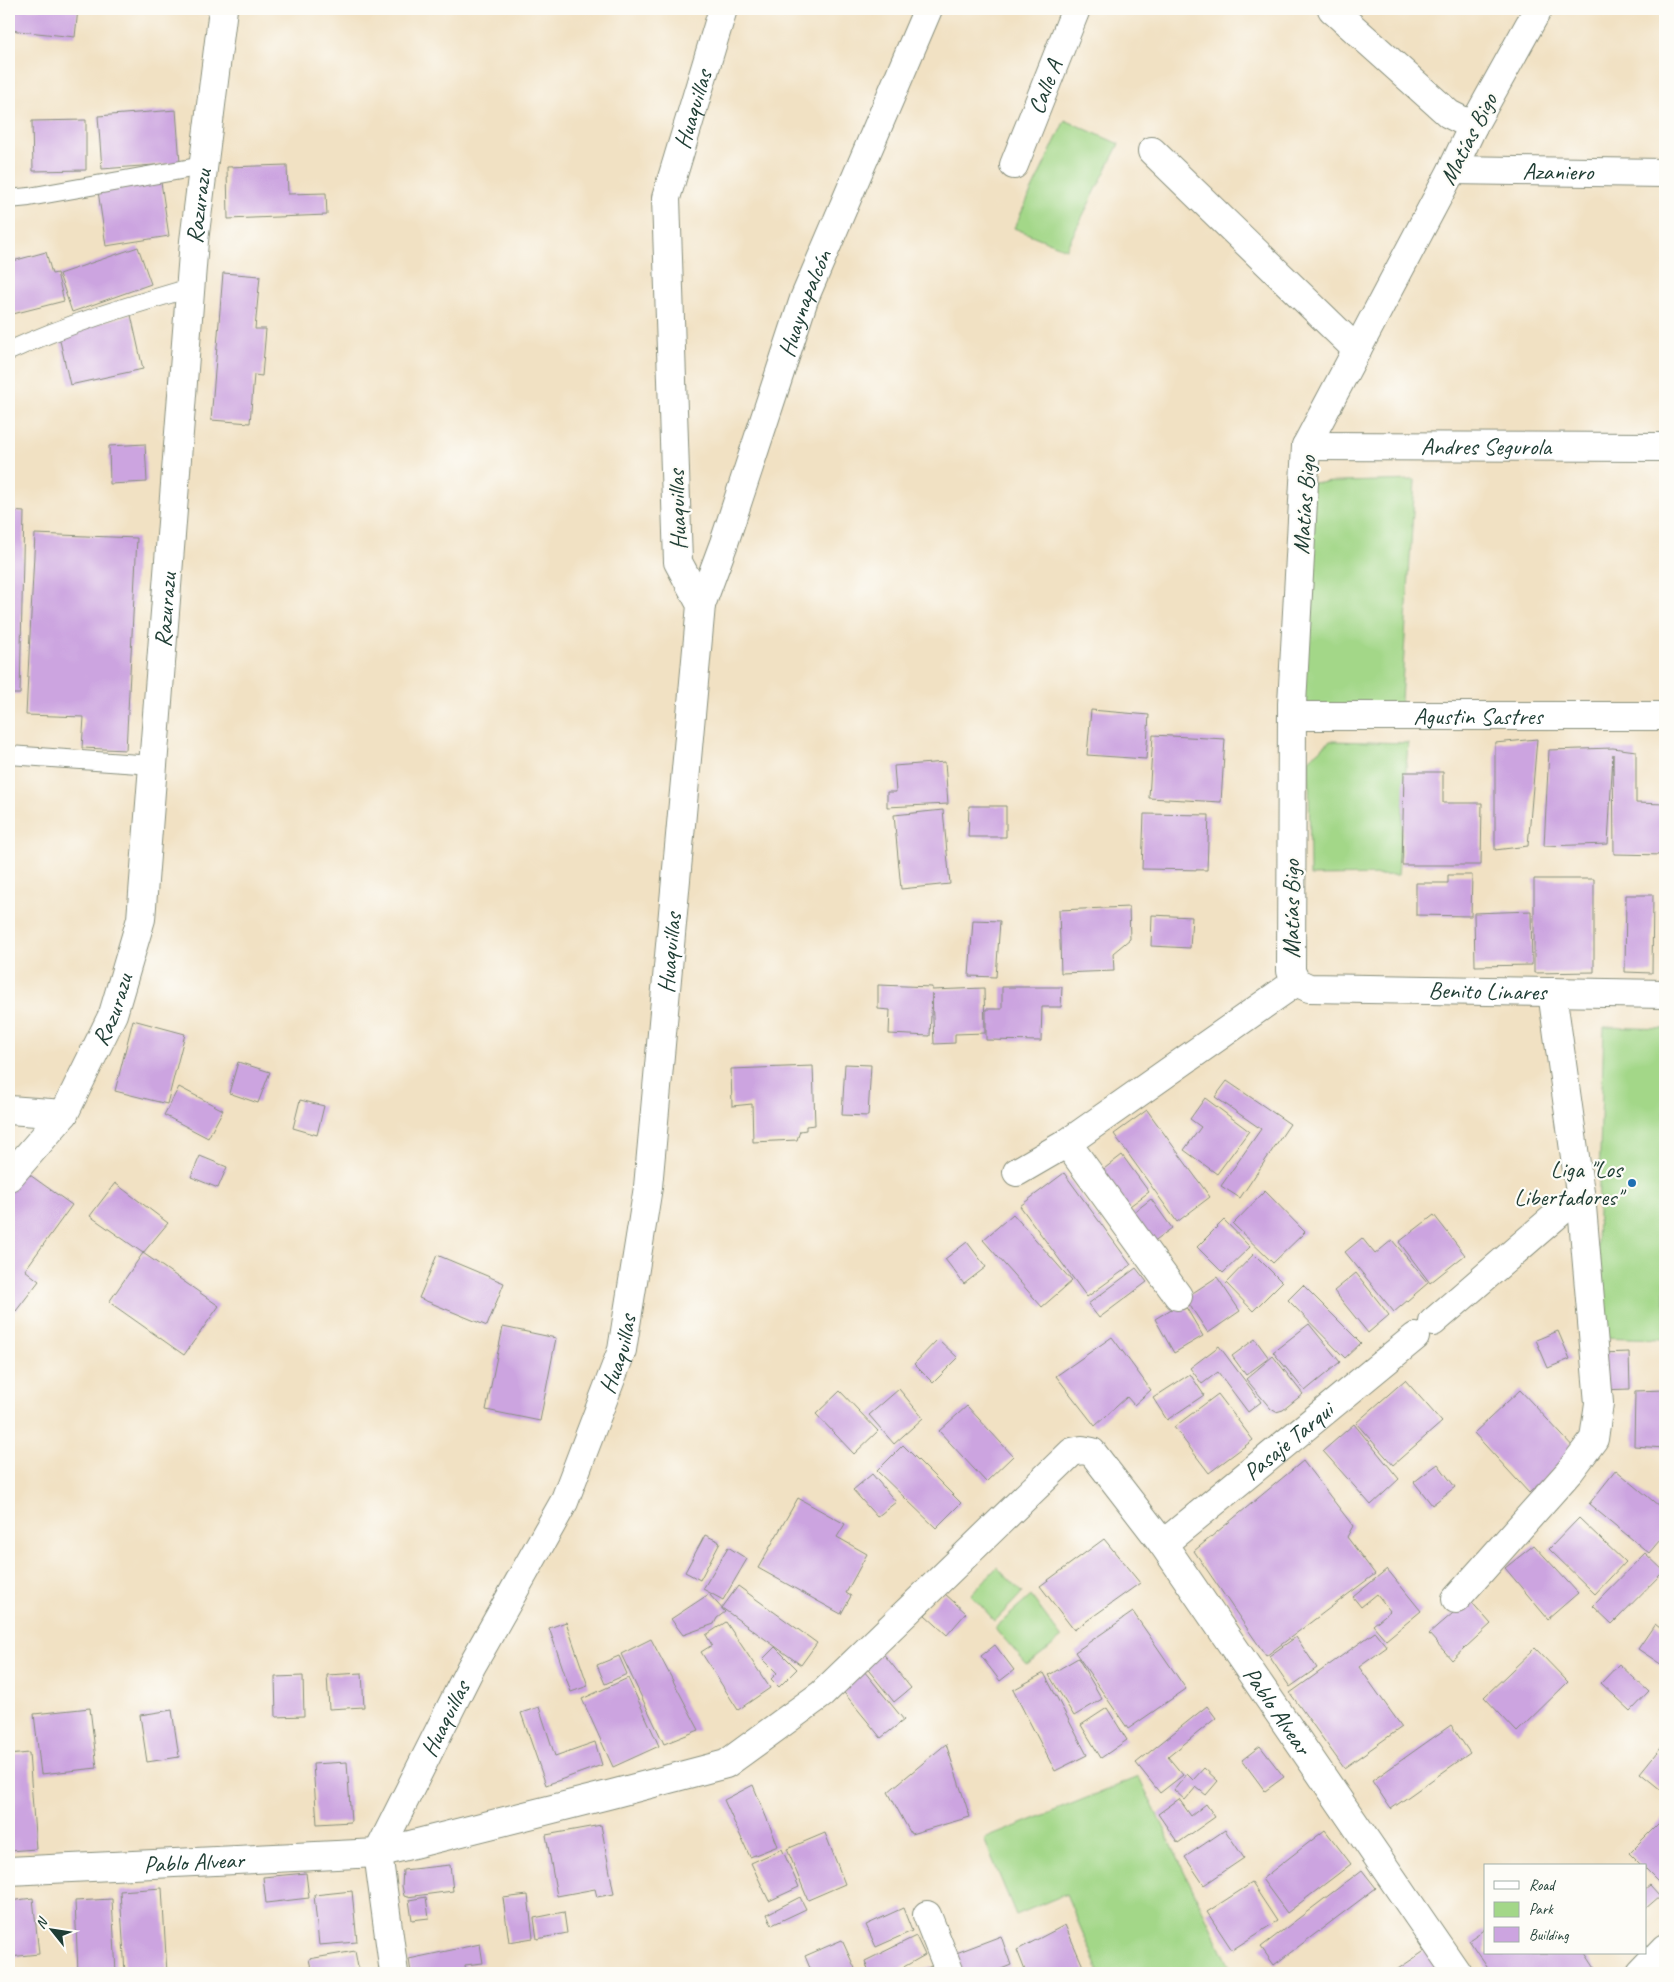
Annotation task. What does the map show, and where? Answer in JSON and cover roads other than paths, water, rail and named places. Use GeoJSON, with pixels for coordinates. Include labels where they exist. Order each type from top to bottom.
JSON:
{"type":"FeatureCollection","features":[{"type":"Feature","properties":{"kind":"street","name":"Razurazu"},"geometry":{"type":"LineString","coordinates":[[9,1177],[64,1114],[113,1014],[142,919],[190,288],[223,9]]}},
{"type":"Feature","properties":{"kind":"street","name":"Huaquillas"},"geometry":{"type":"LineString","coordinates":[[378,1853],[470,1667],[564,1502],[622,1350],[648,1187],[701,605],[678,562],[666,198],[723,9]]}},
{"type":"Feature","properties":{"kind":"street","name":"Huaynapalcón"},"geometry":{"type":"LineString","coordinates":[[701,605],[724,543],[804,299],[928,9]]}},
{"type":"Feature","properties":{"kind":"street","name":"Calle A"},"geometry":{"type":"LineString","coordinates":[[1014,164],[1076,9]]}},
{"type":"Feature","properties":{"kind":"street"},"geometry":{"type":"LineString","coordinates":[[1332,9],[1449,114],[1472,126]]}},
{"type":"Feature","properties":{"kind":"street","name":"Matías Bigo"},"geometry":{"type":"LineString","coordinates":[[1303,985],[1291,971],[1292,716],[1306,446],[1452,170],[1472,126],[1538,9]]}},
{"type":"Feature","properties":{"kind":"street"},"geometry":{"type":"LineString","coordinates":[[1152,151],[1357,350]]}},
{"type":"Feature","properties":{"kind":"street","name":"Azaniero"},"geometry":{"type":"LineString","coordinates":[[1452,170],[1665,173]]}},
{"type":"Feature","properties":{"kind":"street","name":"Andres Segurola"},"geometry":{"type":"LineString","coordinates":[[1306,446],[1665,447]]}},
{"type":"Feature","properties":{"kind":"street","name":"Agustin Sastres"},"geometry":{"type":"LineString","coordinates":[[1292,716],[1665,716]]}},
{"type":"Feature","properties":{"kind":"street"},"geometry":{"type":"LineString","coordinates":[[1017,1172],[1067,1144],[1303,985]]}},
{"type":"Feature","properties":{"kind":"street","name":"Benito Linares"},"geometry":{"type":"LineString","coordinates":[[1303,985],[1665,994]]}},
{"type":"Feature","properties":{"kind":"street"},"geometry":{"type":"LineString","coordinates":[[1456,1600],[1570,1471],[1594,1439],[1599,1404],[1580,1196],[1552,992]]}},
{"type":"Feature","properties":{"kind":"street"},"geometry":{"type":"LineString","coordinates":[[9,1110],[64,1114]]}},
{"type":"Feature","properties":{"kind":"street"},"geometry":{"type":"LineString","coordinates":[[1067,1144],[1178,1296]]}},
{"type":"Feature","properties":{"kind":"street","name":"Pasaje Tarqui"},"geometry":{"type":"LineString","coordinates":[[1163,1544],[1424,1330],[1580,1196]]}},
{"type":"Feature","properties":{"kind":"street","name":"Pablo Alvear"},"geometry":{"type":"LineString","coordinates":[[9,1872],[378,1853],[726,1764],[822,1694],[1072,1452],[1082,1450],[1092,1452],[1163,1544],[1457,1973]]}},
{"type":"Feature","properties":{"kind":"street"},"geometry":{"type":"LineString","coordinates":[[378,1853],[394,1973]]}},
{"type":"Feature","properties":{"kind":"street"},"geometry":{"type":"LineString","coordinates":[[927,1915],[950,1973]]}},
{"type":"Feature","properties":{"kind":"street"},"geometry":{"type":"LineString","coordinates":[[1641,1973],[1665,1948]]}},
{"type":"Feature","properties":{"kind":"lane"},"geometry":{"type":"LineString","coordinates":[[9,199],[203,166]]}},
{"type":"Feature","properties":{"kind":"lane"},"geometry":{"type":"LineString","coordinates":[[9,351],[43,335],[102,314],[190,288]]}},
{"type":"Feature","properties":{"kind":"lane"},"geometry":{"type":"LineString","coordinates":[[9,755],[153,765]]}},
{"type":"Feature","properties":{"kind":"place","name":"Liga \"Los Libertadores\""},"geometry":{"type":"Point","coordinates":[1632,1183]}}]}
